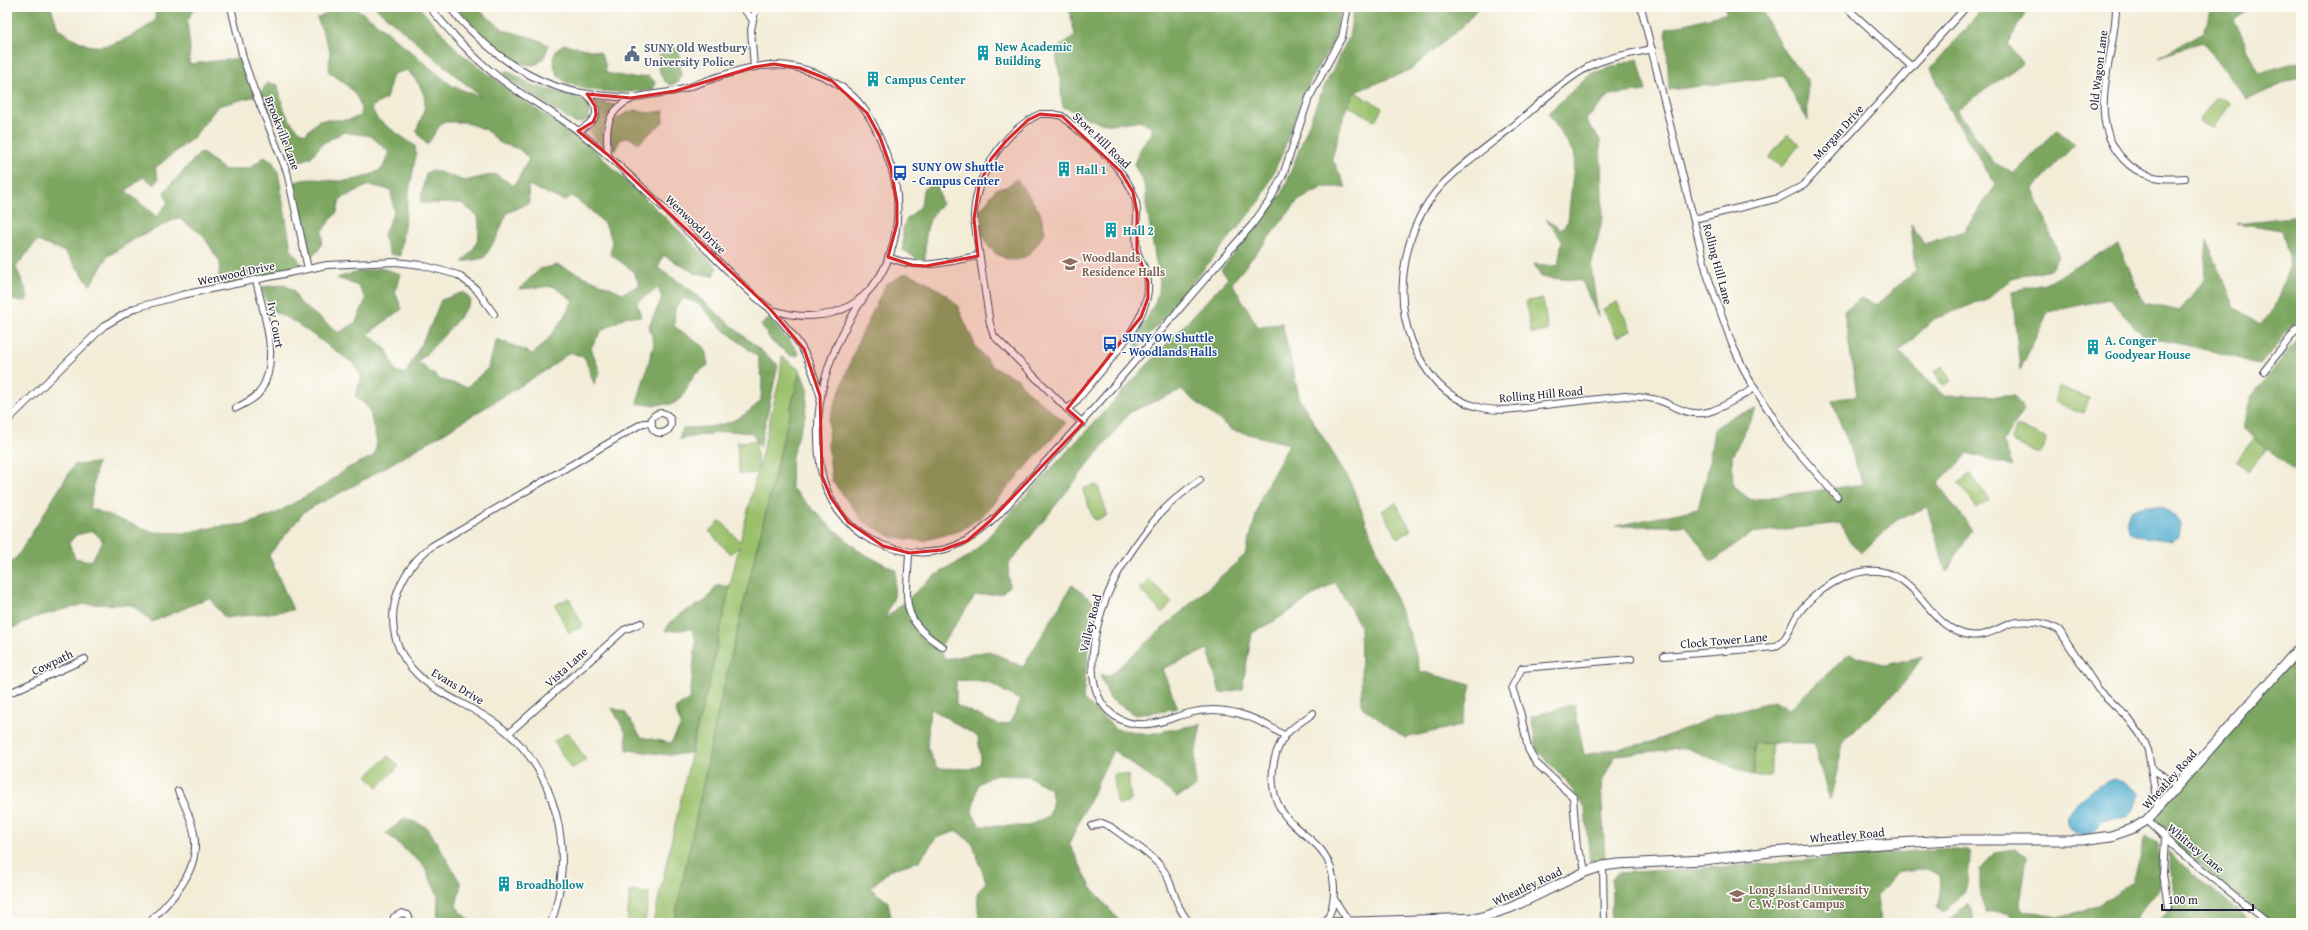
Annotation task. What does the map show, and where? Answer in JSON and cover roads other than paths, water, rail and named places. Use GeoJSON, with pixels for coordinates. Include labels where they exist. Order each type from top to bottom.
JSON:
{"type":"FeatureCollection","features":[{"type":"Feature","properties":{"kind":"main road","name":"Wheatley Road"},"geometry":{"type":"LineString","coordinates":[[1325,923],[1479,918],[1510,908],[1585,872],[1603,866],[1704,860],[1770,852],[1896,843],[1953,840],[2082,840],[2111,836],[2134,828],[2147,820],[2158,809],[2301,646]]}},
{"type":"Feature","properties":{"kind":"street","name":"Brookville Lane"},"geometry":{"type":"LineString","coordinates":[[231,7],[247,70],[287,172],[308,269]]}},
{"type":"Feature","properties":{"kind":"street","name":"Wenwood Drive"},"geometry":{"type":"LineString","coordinates":[[429,7],[474,57],[498,77],[578,131],[608,155],[770,309],[804,349],[812,366],[820,396]]}},
{"type":"Feature","properties":{"kind":"street"},"geometry":{"type":"LineString","coordinates":[[449,7],[480,41],[506,62],[536,78],[565,89],[587,94],[630,98],[675,91],[754,67],[786,65],[815,73],[841,87],[867,113],[880,137],[895,184],[897,224],[888,257],[877,280],[838,339],[820,396],[820,465],[831,498],[848,522],[866,538],[883,546],[909,553],[942,550],[967,541],[979,532],[1083,423],[1167,322],[1252,225],[1270,200],[1283,175],[1309,98],[1342,37],[1348,7]]}},
{"type":"Feature","properties":{"kind":"street"},"geometry":{"type":"LineString","coordinates":[[742,7],[752,18]]}},
{"type":"Feature","properties":{"kind":"street"},"geometry":{"type":"LineString","coordinates":[[754,67],[752,18],[756,7]]}},
{"type":"Feature","properties":{"kind":"street","name":"Rolling Hill Lane"},"geometry":{"type":"LineString","coordinates":[[1641,7],[1718,309],[1732,344],[1754,388],[1786,438],[1837,497]]}},
{"type":"Feature","properties":{"kind":"street"},"geometry":{"type":"LineString","coordinates":[[1846,7],[1912,67]]}},
{"type":"Feature","properties":{"kind":"street","name":"Morgan Drive"},"geometry":{"type":"LineString","coordinates":[[1694,219],[1779,198],[1804,185],[1966,7]]}},
{"type":"Feature","properties":{"kind":"street","name":"Old Wagon Lane"},"geometry":{"type":"LineString","coordinates":[[2116,7],[2104,105],[2107,135],[2119,154],[2140,173],[2167,180],[2184,178]]}},
{"type":"Feature","properties":{"kind":"street","name":"Rolling Hill Road"},"geometry":{"type":"LineString","coordinates":[[1652,49],[1587,67],[1568,80],[1441,186],[1417,224],[1406,260],[1403,289],[1405,311],[1410,336],[1422,364],[1438,385],[1462,401],[1479,407],[1511,409],[1625,396],[1644,397],[1658,400],[1685,412],[1698,414],[1715,410],[1754,388]]}},
{"type":"Feature","properties":{"kind":"street"},"geometry":{"type":"LineString","coordinates":[[578,131],[593,122],[596,116],[595,106],[587,94]]}},
{"type":"Feature","properties":{"kind":"street"},"geometry":{"type":"LineString","coordinates":[[608,155],[607,135],[610,117],[617,108],[630,98]]}},
{"type":"Feature","properties":{"kind":"street","name":"Store Hill Road"},"geometry":{"type":"LineString","coordinates":[[1067,409],[1075,403],[1138,323],[1145,307],[1148,282],[1144,264],[1137,251],[1136,202],[1127,180],[1062,116],[1040,114],[1028,120],[1006,141],[991,159],[979,186],[974,204],[978,256],[990,324],[994,336],[1067,409],[1083,423]]}},
{"type":"Feature","properties":{"kind":"street"},"geometry":{"type":"LineString","coordinates":[[888,257],[902,263],[922,266],[978,256]]}},
{"type":"Feature","properties":{"kind":"street","name":"Wenwood Drive"},"geometry":{"type":"LineString","coordinates":[[7,421],[48,383],[86,342],[116,317],[148,303],[308,269],[354,262],[387,261],[444,270],[467,280],[482,295],[494,314]]}},
{"type":"Feature","properties":{"kind":"street","name":"Ivy Court"},"geometry":{"type":"LineString","coordinates":[[236,408],[254,398],[261,390],[270,364],[270,347],[256,280]]}},
{"type":"Feature","properties":{"kind":"street"},"geometry":{"type":"LineString","coordinates":[[770,309],[812,318],[826,316],[844,309],[867,293]]}},
{"type":"Feature","properties":{"kind":"street"},"geometry":{"type":"LineString","coordinates":[[2264,371],[2301,324]]}},
{"type":"Feature","properties":{"kind":"street","name":"Evans Drive"},"geometry":{"type":"LineString","coordinates":[[551,923],[562,882],[562,865],[557,819],[549,789],[540,772],[510,734],[485,715],[431,685],[409,664],[399,647],[394,629],[394,602],[398,588],[412,564],[432,546],[643,423],[652,423]]}},
{"type":"Feature","properties":{"kind":"street","name":"Valley Road"},"geometry":{"type":"LineString","coordinates":[[1200,480],[1167,507],[1153,521],[1112,583],[1102,609],[1094,641],[1092,664],[1094,686],[1099,698],[1107,708],[1127,722],[1154,723],[1198,711],[1227,710],[1258,719],[1285,736]]}},
{"type":"Feature","properties":{"kind":"street"},"geometry":{"type":"LineString","coordinates":[[909,553],[907,605],[910,617],[919,630],[943,647]]}},
{"type":"Feature","properties":{"kind":"street","name":"Clock Tower Lane"},"geometry":{"type":"LineString","coordinates":[[1664,656],[1774,647],[1782,644],[1798,614],[1822,590],[1842,578],[1857,573],[1884,572],[1901,579],[1938,620],[1956,631],[1970,635],[1981,635],[1994,632],[2013,623],[2025,622],[2050,625],[2059,630],[2098,688],[2128,718],[2140,734],[2148,750],[2158,809]]}},
{"type":"Feature","properties":{"kind":"street","name":"Vista Lane"},"geometry":{"type":"LineString","coordinates":[[510,734],[624,630],[642,623]]}},
{"type":"Feature","properties":{"kind":"street","name":"Cowpath"},"geometry":{"type":"LineString","coordinates":[[7,694],[85,659]]}},
{"type":"Feature","properties":{"kind":"street"},"geometry":{"type":"LineString","coordinates":[[1585,872],[1583,860],[1577,849],[1573,797],[1536,762],[1528,749],[1521,715],[1512,687],[1522,668],[1631,659]]}},
{"type":"Feature","properties":{"kind":"street"},"geometry":{"type":"LineString","coordinates":[[1313,713],[1285,736],[1272,769],[1276,798],[1287,818],[1315,844],[1325,856],[1332,876],[1334,899],[1325,923]]}},
{"type":"Feature","properties":{"kind":"street"},"geometry":{"type":"LineString","coordinates":[[2152,768],[2179,786]]}},
{"type":"Feature","properties":{"kind":"street"},"geometry":{"type":"LineString","coordinates":[[149,923],[186,881],[193,859],[195,843],[193,826],[178,791]]}},
{"type":"Feature","properties":{"kind":"street","name":"Whitney Lane"},"geometry":{"type":"LineString","coordinates":[[2147,820],[2165,838],[2268,923]]}},
{"type":"Feature","properties":{"kind":"street"},"geometry":{"type":"LineString","coordinates":[[1092,826],[1102,823],[1111,827],[1156,861],[1166,874],[1176,903],[1190,923]]}},
{"type":"Feature","properties":{"kind":"street"},"geometry":{"type":"LineString","coordinates":[[2165,838],[2163,874],[2168,907]]}},
{"type":"Feature","properties":{"kind":"street"},"geometry":{"type":"LineString","coordinates":[[1603,866],[1604,923]]}},
{"type":"Feature","properties":{"kind":"street"},"geometry":{"type":"LineString","coordinates":[[1334,899],[1345,916],[1351,922]]}},
{"type":"Feature","properties":{"kind":"street"},"geometry":{"type":"LineString","coordinates":[[393,923],[394,917],[402,913],[410,917],[411,923]]}},
{"type":"Feature","properties":{"kind":"water"},"geometry":{"type":"Polygon","coordinates":[[[2147,506],[2162,508],[2171,513],[2181,524],[2179,537],[2171,541],[2138,536],[2132,532],[2128,527],[2128,520],[2132,509],[2147,506]]]}},
{"type":"Feature","properties":{"kind":"water"},"geometry":{"type":"Polygon","coordinates":[[[2113,779],[2126,783],[2139,794],[2134,809],[2127,817],[2101,820],[2096,828],[2090,833],[2080,835],[2076,833],[2069,826],[2068,821],[2068,816],[2075,805],[2101,784],[2113,779]]]}},
{"type":"Feature","properties":{"kind":"place","name":"New Academic Building"},"geometry":{"type":"Point","coordinates":[983,53]}},
{"type":"Feature","properties":{"kind":"place","name":"SUNY Old Westbury University Police"},"geometry":{"type":"Point","coordinates":[632,54]}},
{"type":"Feature","properties":{"kind":"place","name":"Campus Center"},"geometry":{"type":"Point","coordinates":[873,79]}},
{"type":"Feature","properties":{"kind":"place","name":"Hall 1"},"geometry":{"type":"Point","coordinates":[1064,169]}},
{"type":"Feature","properties":{"kind":"place","name":"SUNY OW Shuttle - Campus Center"},"geometry":{"type":"Point","coordinates":[900,173]}},
{"type":"Feature","properties":{"kind":"place","name":"Hall 2"},"geometry":{"type":"Point","coordinates":[1111,230]}},
{"type":"Feature","properties":{"kind":"place","name":"Woodlands Residence Halls"},"geometry":{"type":"Point","coordinates":[1070,264]}},
{"type":"Feature","properties":{"kind":"place","name":"SUNY OW Shuttle - Woodlands Halls"},"geometry":{"type":"Point","coordinates":[1110,344]}},
{"type":"Feature","properties":{"kind":"place","name":"A. Conger Goodyear House"},"geometry":{"type":"Point","coordinates":[2093,347]}},
{"type":"Feature","properties":{"kind":"place","name":"Broadhollow"},"geometry":{"type":"Point","coordinates":[504,884]}},
{"type":"Feature","properties":{"kind":"place","name":"Long Island University C. W. Post Campus"},"geometry":{"type":"Point","coordinates":[1737,896]}}]}
